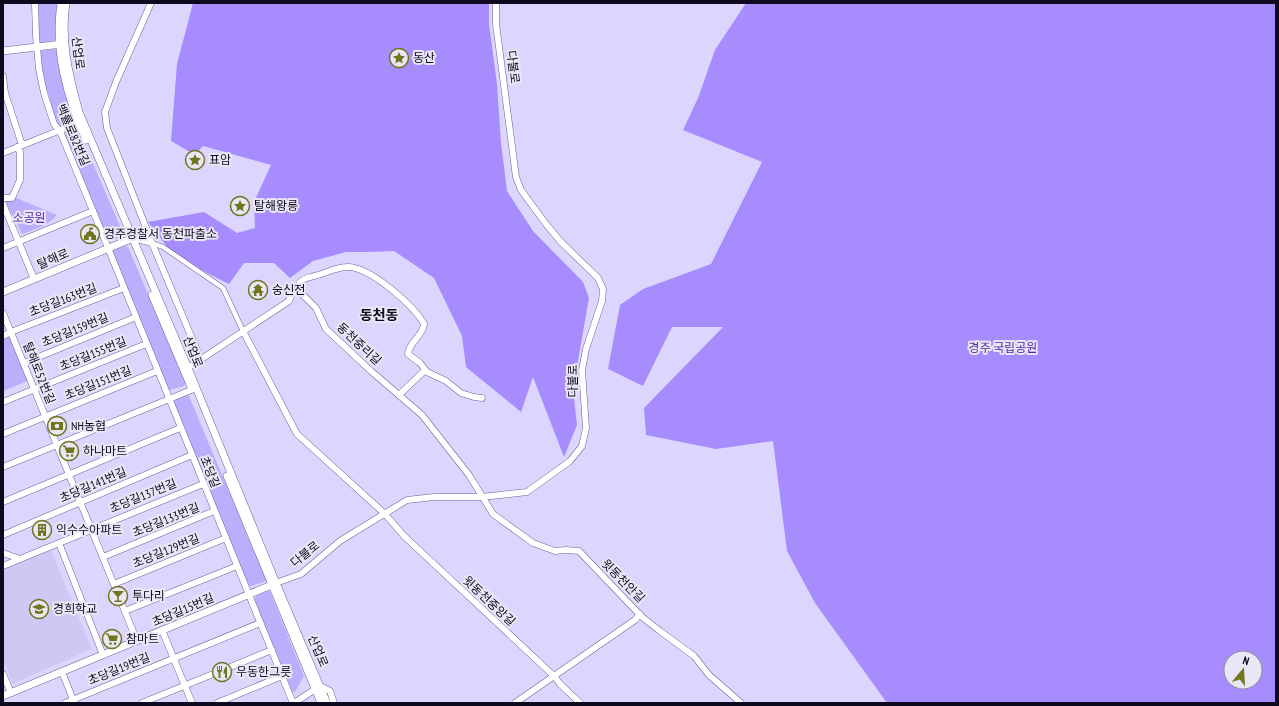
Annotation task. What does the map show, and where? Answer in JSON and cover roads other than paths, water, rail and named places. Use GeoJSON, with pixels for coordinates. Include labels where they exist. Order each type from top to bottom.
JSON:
{"type":"FeatureCollection","features":[{"type":"Feature","properties":{"kind":"street","name":"백률로82번길"},"geometry":{"type":"LineString","coordinates":[[35,3],[35,24],[39,69],[44,94],[54,124],[60,131],[108,248]]}},
{"type":"Feature","properties":{"kind":"street","name":"산업로"},"geometry":{"type":"LineString","coordinates":[[60,3],[58,21],[78,112],[274,584],[318,687],[327,703]]}},
{"type":"Feature","properties":{"kind":"street","name":"산업로"},"geometry":{"type":"LineString","coordinates":[[66,3],[63,20],[62,44],[65,85],[78,123],[131,238],[188,368],[194,389]]}},
{"type":"Feature","properties":{"kind":"street"},"geometry":{"type":"LineString","coordinates":[[151,3],[116,82],[105,112],[107,128],[152,243],[201,360]]}},
{"type":"Feature","properties":{"kind":"street","name":"다불로"},"geometry":{"type":"LineString","coordinates":[[274,584],[300,574],[340,541],[407,500],[434,497],[482,497],[527,492],[570,461],[582,446],[586,428],[582,370],[586,349],[602,301],[603,289],[598,278],[560,241],[546,224],[521,190],[516,177],[496,24],[496,3]]}},
{"type":"Feature","properties":{"kind":"street"},"geometry":{"type":"LineString","coordinates":[[3,51],[62,44]]}},
{"type":"Feature","properties":{"kind":"street"},"geometry":{"type":"LineString","coordinates":[[3,76],[5,93],[20,152],[20,180],[12,198],[3,198]]}},
{"type":"Feature","properties":{"kind":"street"},"geometry":{"type":"LineString","coordinates":[[3,153],[78,123]]}},
{"type":"Feature","properties":{"kind":"street"},"geometry":{"type":"LineString","coordinates":[[3,204],[5,215],[34,278]]}},
{"type":"Feature","properties":{"kind":"street"},"geometry":{"type":"LineString","coordinates":[[3,248],[93,211]]}},
{"type":"Feature","properties":{"kind":"street"},"geometry":{"type":"LineString","coordinates":[[131,238],[163,247],[223,288],[243,331]]}},
{"type":"Feature","properties":{"kind":"street","name":"탈해로"},"geometry":{"type":"LineString","coordinates":[[3,292],[131,238]]}},
{"type":"Feature","properties":{"kind":"street","name":"초당길"},"geometry":{"type":"LineString","coordinates":[[108,248],[214,511],[250,594],[260,623],[293,703]]}},
{"type":"Feature","properties":{"kind":"street"},"geometry":{"type":"LineString","coordinates":[[188,368],[288,302],[292,292],[298,290],[298,285],[302,280],[345,267],[356,268],[376,277],[402,299],[422,320],[424,324],[423,331],[407,352],[409,355],[420,363],[431,375],[446,381],[460,393],[482,398]]}},
{"type":"Feature","properties":{"kind":"street","name":"초당길163번길"},"geometry":{"type":"LineString","coordinates":[[3,336],[124,288]]}},
{"type":"Feature","properties":{"kind":"street","name":"동천중리길"},"geometry":{"type":"LineString","coordinates":[[298,290],[316,308],[326,329],[422,415],[469,475],[482,497]]}},
{"type":"Feature","properties":{"kind":"street","name":"탈해로52번길"},"geometry":{"type":"LineString","coordinates":[[3,313],[137,641]]}},
{"type":"Feature","properties":{"kind":"street","name":"초당길159번길"},"geometry":{"type":"LineString","coordinates":[[24,363],[136,317]]}},
{"type":"Feature","properties":{"kind":"street","name":"윗동천중앙길"},"geometry":{"type":"LineString","coordinates":[[243,331],[297,434],[385,514],[404,536],[554,676],[560,684],[580,703]]}},
{"type":"Feature","properties":{"kind":"street","name":"초당길155번길"},"geometry":{"type":"LineString","coordinates":[[3,402],[146,344]]}},
{"type":"Feature","properties":{"kind":"street"},"geometry":{"type":"LineString","coordinates":[[399,395],[425,370]]}},
{"type":"Feature","properties":{"kind":"street","name":"초당길151번길"},"geometry":{"type":"LineString","coordinates":[[3,434],[157,371]]}},
{"type":"Feature","properties":{"kind":"street"},"geometry":{"type":"LineString","coordinates":[[3,466],[194,389]]}},
{"type":"Feature","properties":{"kind":"street"},"geometry":{"type":"LineString","coordinates":[[3,502],[180,428]]}},
{"type":"Feature","properties":{"kind":"street","name":"초당길141번길"},"geometry":{"type":"LineString","coordinates":[[3,535],[192,455]]}},
{"type":"Feature","properties":{"kind":"street","name":"초당길137번길"},"geometry":{"type":"LineString","coordinates":[[3,566],[203,484]]}},
{"type":"Feature","properties":{"kind":"street","name":"윗동천안길"},"geometry":{"type":"LineString","coordinates":[[482,497],[493,514],[532,543],[555,551],[579,551],[640,614],[694,656],[709,675],[741,703]]}},
{"type":"Feature","properties":{"kind":"street","name":"초당길133번길"},"geometry":{"type":"LineString","coordinates":[[103,557],[214,511]]}},
{"type":"Feature","properties":{"kind":"street","name":"초당길129번길"},"geometry":{"type":"LineString","coordinates":[[114,584],[226,538]]}},
{"type":"Feature","properties":{"kind":"street"},"geometry":{"type":"LineString","coordinates":[[59,543],[103,655]]}},
{"type":"Feature","properties":{"kind":"street"},"geometry":{"type":"LineString","coordinates":[[3,553],[20,559]]}},
{"type":"Feature","properties":{"kind":"street"},"geometry":{"type":"LineString","coordinates":[[125,611],[237,566]]}},
{"type":"Feature","properties":{"kind":"street","name":"초당길15번길"},"geometry":{"type":"LineString","coordinates":[[3,696],[274,584]]}},
{"type":"Feature","properties":{"kind":"street"},"geometry":{"type":"LineString","coordinates":[[515,703],[635,620],[640,614]]}},
{"type":"Feature","properties":{"kind":"street","name":"초당길19번길"},"geometry":{"type":"LineString","coordinates":[[65,703],[74,701],[173,658],[260,623]]}},
{"type":"Feature","properties":{"kind":"street"},"geometry":{"type":"LineString","coordinates":[[162,630],[192,703]]}},
{"type":"Feature","properties":{"kind":"street"},"geometry":{"type":"LineString","coordinates":[[142,703],[272,650]]}},
{"type":"Feature","properties":{"kind":"street"},"geometry":{"type":"LineString","coordinates":[[62,672],[74,701]]}},
{"type":"Feature","properties":{"kind":"street"},"geometry":{"type":"LineString","coordinates":[[3,674],[11,693]]}},
{"type":"Feature","properties":{"kind":"street"},"geometry":{"type":"LineString","coordinates":[[217,703],[282,676]]}},
{"type":"Feature","properties":{"kind":"street"},"geometry":{"type":"LineString","coordinates":[[293,703],[318,687],[330,692],[334,703]]}},
{"type":"Feature","properties":{"kind":"street","name":"산업로"},"geometry":{"type":"LineString","coordinates":[[318,687],[321,703]]}},
{"type":"Feature","properties":{"kind":"place","name":"동산"},"geometry":{"type":"Point","coordinates":[399,58]}},
{"type":"Feature","properties":{"kind":"place","name":"표암"},"geometry":{"type":"Point","coordinates":[195,160]}},
{"type":"Feature","properties":{"kind":"place","name":"탈해왕릉"},"geometry":{"type":"Point","coordinates":[240,206]}},
{"type":"Feature","properties":{"kind":"place","name":"경주경찰서 동천파출소"},"geometry":{"type":"Point","coordinates":[90,234]}},
{"type":"Feature","properties":{"kind":"place","name":"숭신전"},"geometry":{"type":"Point","coordinates":[258,290]}},
{"type":"Feature","properties":{"kind":"place","name":"NH농협"},"geometry":{"type":"Point","coordinates":[57,426]}},
{"type":"Feature","properties":{"kind":"place","name":"하나마트"},"geometry":{"type":"Point","coordinates":[69,451]}},
{"type":"Feature","properties":{"kind":"place","name":"익수수아파트"},"geometry":{"type":"Point","coordinates":[42,530]}},
{"type":"Feature","properties":{"kind":"place","name":"투다리"},"geometry":{"type":"Point","coordinates":[118,596]}},
{"type":"Feature","properties":{"kind":"place","name":"경희학교"},"geometry":{"type":"Point","coordinates":[39,609]}},
{"type":"Feature","properties":{"kind":"place","name":"참마트"},"geometry":{"type":"Point","coordinates":[112,639]}},
{"type":"Feature","properties":{"kind":"place","name":"우동한그릇"},"geometry":{"type":"Point","coordinates":[222,672]}},
{"type":"Feature","properties":{"kind":"district","name":"동천동"},"geometry":{"type":"Point","coordinates":[379,315]}},
{"type":"Feature","properties":{"kind":"park label","name":"소공원"},"geometry":{"type":"Point","coordinates":[29,218]}},
{"type":"Feature","properties":{"kind":"park label","name":"경주 국립공원"},"geometry":{"type":"Point","coordinates":[1003,348]}}]}
